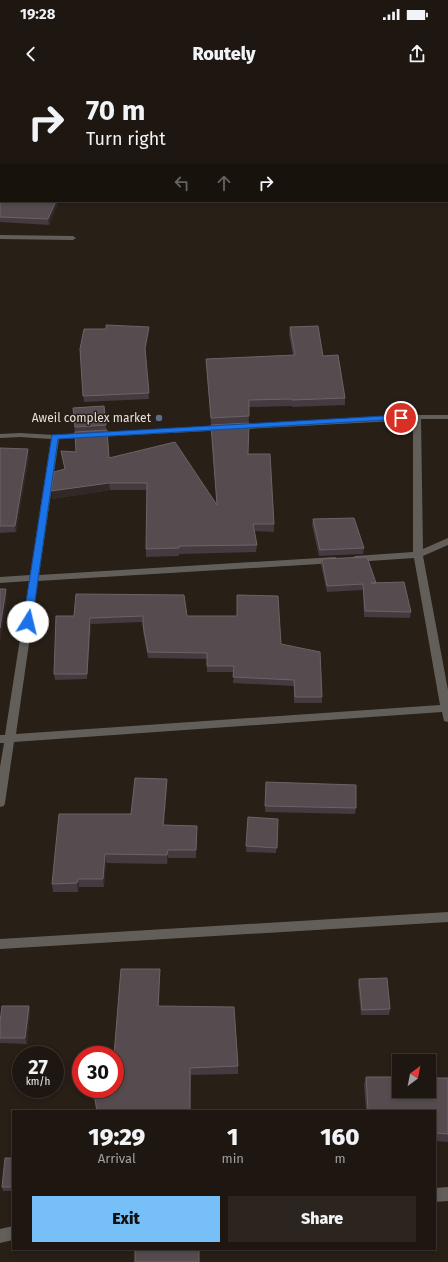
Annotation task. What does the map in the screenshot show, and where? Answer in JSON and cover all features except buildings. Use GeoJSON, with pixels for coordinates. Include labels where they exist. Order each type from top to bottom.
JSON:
{"type":"FeatureCollection","features":[{"type":"Feature","properties":{"kind":"street"},"geometry":{"type":"LineString","coordinates":[[0,237],[73,238]]}},
{"type":"Feature","properties":{"kind":"street"},"geometry":{"type":"LineString","coordinates":[[0,436],[20,435],[55,437],[448,416]]}},
{"type":"Feature","properties":{"kind":"street"},"geometry":{"type":"LineString","coordinates":[[5,739],[447,712],[418,556],[417,417]]}},
{"type":"Feature","properties":{"kind":"street"},"geometry":{"type":"LineString","coordinates":[[0,803],[5,739],[34,578],[55,437]]}},
{"type":"Feature","properties":{"kind":"street"},"geometry":{"type":"LineString","coordinates":[[0,580],[418,556],[448,541]]}},
{"type":"Feature","properties":{"kind":"street"},"geometry":{"type":"LineString","coordinates":[[0,944],[448,917]]}},
{"type":"Feature","properties":{"kind":"street"},"geometry":{"type":"LineString","coordinates":[[436,1195],[448,1194]]}},
{"type":"Feature","properties":{"kind":"street"},"geometry":{"type":"LineString","coordinates":[[0,1236],[12,1233]]}},
{"type":"Feature","properties":{"kind":"place","name":"Aweil complex market"},"geometry":{"type":"Point","coordinates":[159,418]}},
{"type":"Feature","properties":{"kind":"route"},"geometry":{"type":"LineString","coordinates":[[28,622],[55,437],[401,418]]}}]}
